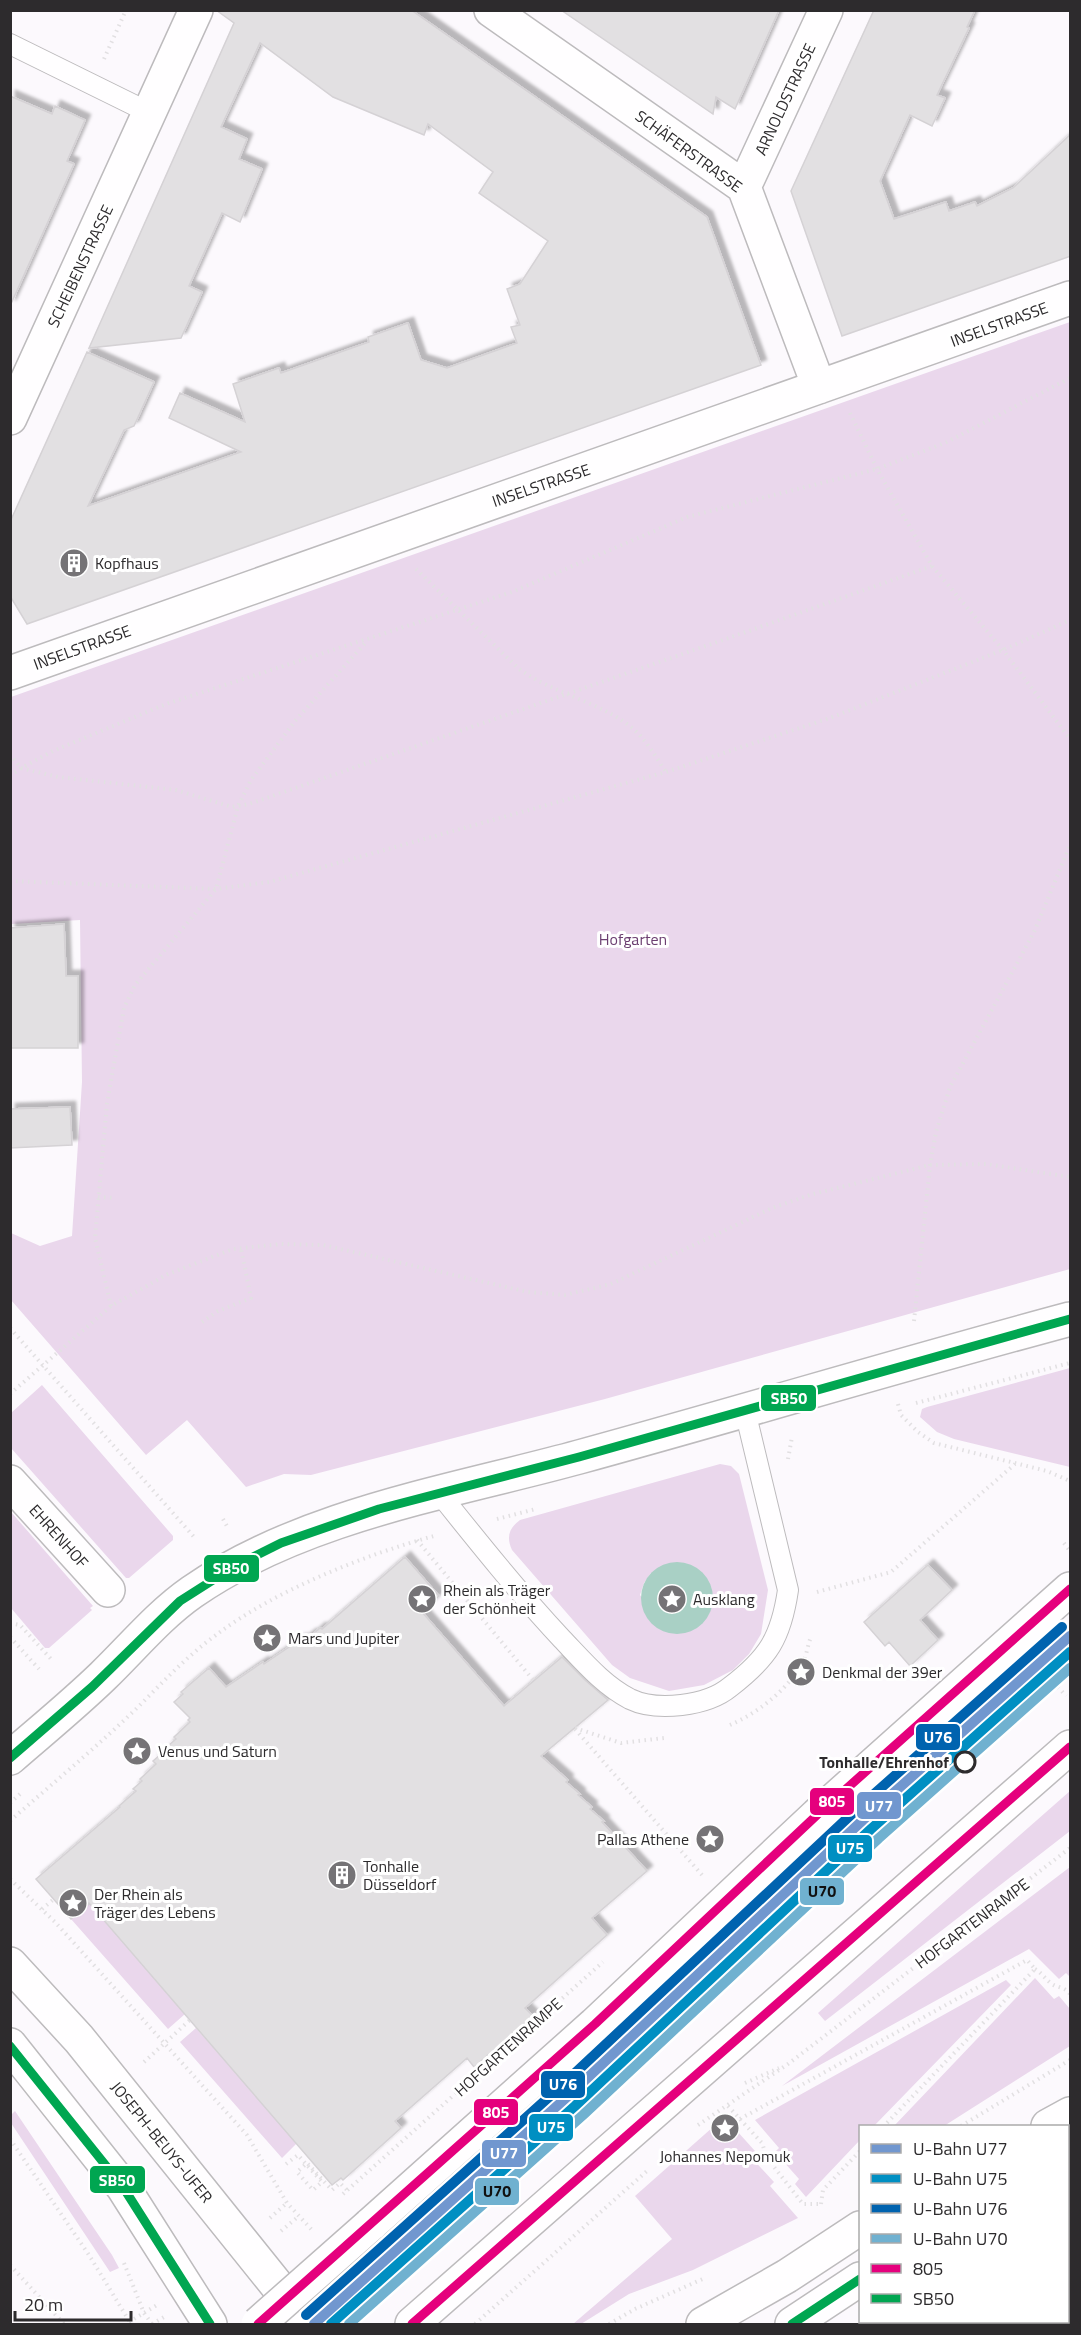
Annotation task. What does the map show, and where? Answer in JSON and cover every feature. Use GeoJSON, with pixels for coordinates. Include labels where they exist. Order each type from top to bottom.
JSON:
{"type":"FeatureCollection","features":[{"type":"Feature","properties":{"kind":"main road","name":"SCHEIBENSTRASSE"},"geometry":{"type":"LineString","coordinates":[[10,418],[196,10]]}},
{"type":"Feature","properties":{"kind":"main road","name":"SCHÄFERSTRASSE"},"geometry":{"type":"LineString","coordinates":[[491,10],[744,187],[829,384]]}},
{"type":"Feature","properties":{"kind":"main road","name":"ARNOLDSTRASSE"},"geometry":{"type":"LineString","coordinates":[[744,187],[826,10]]}},
{"type":"Feature","properties":{"kind":"main road","name":"INSELSTRASSE"},"geometry":{"type":"LineString","coordinates":[[10,673],[1071,298]]}},
{"type":"Feature","properties":{"kind":"main road"},"geometry":{"type":"LineString","coordinates":[[10,1758],[100,1679],[166,1613],[192,1592],[247,1560],[331,1523],[745,1411],[947,1352],[1071,1319]]}},
{"type":"Feature","properties":{"kind":"main road","name":"EHRENHOF"},"geometry":{"type":"LineString","coordinates":[[10,1482],[108,1590]]}},
{"type":"Feature","properties":{"kind":"main road"},"geometry":{"type":"LineString","coordinates":[[258,2325],[596,2024],[818,1815],[1071,1589]]}},
{"type":"Feature","properties":{"kind":"main road"},"geometry":{"type":"LineString","coordinates":[[412,2325],[1071,1747]]}},
{"type":"Feature","properties":{"kind":"main road","name":"JOSEPH-BEUYS-UFER"},"geometry":{"type":"LineString","coordinates":[[10,1964],[79,2039],[308,2325]]}},
{"type":"Feature","properties":{"kind":"main road"},"geometry":{"type":"LineString","coordinates":[[10,2045],[123,2187],[210,2324]]}},
{"type":"Feature","properties":{"kind":"main road"},"geometry":{"type":"LineString","coordinates":[[703,2325],[787,2277],[859,2229]]}},
{"type":"Feature","properties":{"kind":"main road"},"geometry":{"type":"LineString","coordinates":[[792,2325],[859,2280]]}},
{"type":"Feature","properties":{"kind":"lane"},"geometry":{"type":"LineString","coordinates":[[10,44],[150,113]]}},
{"type":"Feature","properties":{"kind":"lane"},"geometry":{"type":"LineString","coordinates":[[439,1493],[524,1598],[594,1673],[633,1700],[666,1706],[690,1704],[725,1691],[754,1668],[772,1644],[784,1618],[788,1590],[745,1411]]}},
{"type":"Feature","properties":{"kind":"path"},"geometry":{"type":"LineString","coordinates":[[93,85],[126,10]]}},
{"type":"Feature","properties":{"kind":"path"},"geometry":{"type":"LineString","coordinates":[[10,776],[53,751],[166,704],[512,592],[687,517],[877,469],[947,442],[1071,378]]}},
{"type":"Feature","properties":{"kind":"path"},"geometry":{"type":"LineString","coordinates":[[829,384],[849,411],[877,469],[932,566],[1003,650],[1071,739]]}},
{"type":"Feature","properties":{"kind":"path"},"geometry":{"type":"LineString","coordinates":[[385,540],[460,609],[519,669],[533,679],[606,712],[631,727],[647,742],[666,772]]}},
{"type":"Feature","properties":{"kind":"path"},"geometry":{"type":"LineString","coordinates":[[10,754],[21,768],[58,777],[176,790],[232,807],[249,804],[563,694],[746,633],[932,566]]}},
{"type":"Feature","properties":{"kind":"path"},"geometry":{"type":"LineString","coordinates":[[10,881],[216,889],[269,882],[666,772],[830,718],[1003,650],[1071,620]]}},
{"type":"Feature","properties":{"kind":"path"},"geometry":{"type":"LineString","coordinates":[[111,1306],[95,1238],[107,1103],[124,1008],[135,985],[216,889],[238,806],[251,780],[295,720],[368,639]]}},
{"type":"Feature","properties":{"kind":"path"},"geometry":{"type":"LineString","coordinates":[[914,1321],[930,1166],[936,1132],[950,1087],[1034,932],[1071,845]]}},
{"type":"Feature","properties":{"kind":"path"},"geometry":{"type":"LineString","coordinates":[[10,1394],[111,1306],[168,1274],[233,1249],[281,1244],[323,1245],[528,1292],[565,1295],[611,1284],[772,1208],[813,1194],[930,1166],[986,1164],[1071,1177]]}},
{"type":"Feature","properties":{"kind":"path"},"geometry":{"type":"LineString","coordinates":[[98,1197],[116,1197]]}},
{"type":"Feature","properties":{"kind":"path"},"geometry":{"type":"LineString","coordinates":[[201,1322],[218,1311],[250,1298],[241,1249]]}},
{"type":"Feature","properties":{"kind":"path"},"geometry":{"type":"LineString","coordinates":[[10,1328],[194,1537]]}},
{"type":"Feature","properties":{"kind":"path"},"geometry":{"type":"LineString","coordinates":[[896,1398],[901,1415],[918,1432],[934,1443],[1047,1471],[1071,1481]]}},
{"type":"Feature","properties":{"kind":"path"},"geometry":{"type":"LineString","coordinates":[[815,1592],[891,1572],[1016,1463]]}},
{"type":"Feature","properties":{"kind":"path"},"geometry":{"type":"LineString","coordinates":[[223,1519],[230,1531]]}},
{"type":"Feature","properties":{"kind":"path"},"geometry":{"type":"LineString","coordinates":[[417,1540],[534,1681]]}},
{"type":"Feature","properties":{"kind":"path"},"geometry":{"type":"LineString","coordinates":[[1064,1544],[1071,1551]]}},
{"type":"Feature","properties":{"kind":"path"},"geometry":{"type":"LineString","coordinates":[[266,1593],[271,1601]]}},
{"type":"Feature","properties":{"kind":"path"},"geometry":{"type":"LineString","coordinates":[[10,1623],[20,1624],[51,1659]]}},
{"type":"Feature","properties":{"kind":"path"},"geometry":{"type":"LineString","coordinates":[[10,1637],[39,1669]]}},
{"type":"Feature","properties":{"kind":"path"},"geometry":{"type":"LineString","coordinates":[[1055,1683],[1069,1671],[1071,1660]]}},
{"type":"Feature","properties":{"kind":"path"},"geometry":{"type":"LineString","coordinates":[[1042,1669],[1066,1696]]}},
{"type":"Feature","properties":{"kind":"path"},"geometry":{"type":"LineString","coordinates":[[574,1728],[704,1877]]}},
{"type":"Feature","properties":{"kind":"path","name":"HOFGARTENRAMPE"},"geometry":{"type":"LineString","coordinates":[[696,2127],[788,2064],[1071,1848]]}},
{"type":"Feature","properties":{"kind":"path"},"geometry":{"type":"LineString","coordinates":[[10,1879],[42,1909],[247,2135],[287,2203],[299,2216],[275,2236]]}},
{"type":"Feature","properties":{"kind":"path"},"geometry":{"type":"LineString","coordinates":[[42,1909],[54,1899]]}},
{"type":"Feature","properties":{"kind":"path","name":"HOFGARTENRAMPE"},"geometry":{"type":"LineString","coordinates":[[343,2194],[606,1959]]}},
{"type":"Feature","properties":{"kind":"path"},"geometry":{"type":"LineString","coordinates":[[740,2119],[1027,1960],[1052,1984],[1066,1989],[1071,1994]]}},
{"type":"Feature","properties":{"kind":"path"},"geometry":{"type":"LineString","coordinates":[[886,2125],[1035,1969]]}},
{"type":"Feature","properties":{"kind":"path"},"geometry":{"type":"LineString","coordinates":[[141,2064],[190,2020]]}},
{"type":"Feature","properties":{"kind":"path"},"geometry":{"type":"LineString","coordinates":[[964,2125],[1071,2060]]}},
{"type":"Feature","properties":{"kind":"path","name":"HOFGARTENRAMPE"},"geometry":{"type":"LineString","coordinates":[[740,2086],[788,2064]]}},
{"type":"Feature","properties":{"kind":"path"},"geometry":{"type":"LineString","coordinates":[[728,2105],[762,2143],[767,2158],[803,2204],[821,2204],[823,2190],[859,2153]]}},
{"type":"Feature","properties":{"kind":"path"},"geometry":{"type":"LineString","coordinates":[[10,2139],[89,2255],[130,2323],[153,2308]]}},
{"type":"Feature","properties":{"kind":"path"},"geometry":{"type":"LineString","coordinates":[[286,2164],[298,2155],[304,2161],[310,2168],[322,2182],[313,2190],[297,2172],[302,2168],[308,2163],[332,2190],[340,2183],[347,2190]]}},
{"type":"Feature","properties":{"kind":"path"},"geometry":{"type":"LineString","coordinates":[[475,2325],[652,2166]]}},
{"type":"Feature","properties":{"kind":"path"},"geometry":{"type":"LineString","coordinates":[[266,2222],[287,2203]]}},
{"type":"Feature","properties":{"kind":"path"},"geometry":{"type":"LineString","coordinates":[[120,2254],[144,2313],[152,2324],[158,2320]]}},
{"type":"Feature","properties":{"kind":"path"},"geometry":{"type":"LineString","coordinates":[[10,2265],[64,2325]]}},
{"type":"Feature","properties":{"kind":"green space","name":"Hofgarten"},"geometry":{"type":"Polygon","coordinates":[[[1070,322],[1070,1269],[605,1399],[311,1475],[284,1474],[246,1487],[187,1420],[146,1455],[11,1300],[11,1233],[40,1246],[72,1236],[82,1082],[80,920],[11,924],[11,697],[1070,322]]]}},
{"type":"Feature","properties":{"kind":"green space"},"geometry":{"type":"Polygon","coordinates":[[[1070,1368],[1070,1467],[954,1439],[937,1432],[920,1417],[922,1409],[927,1407],[1070,1368]]]}},
{"type":"Feature","properties":{"kind":"green space"},"geometry":{"type":"Polygon","coordinates":[[[42,1385],[173,1536],[173,1540],[129,1578],[126,1578],[11,1448],[11,1413],[42,1385]]]}},
{"type":"Feature","properties":{"kind":"green space"},"geometry":{"type":"Polygon","coordinates":[[[720,1464],[731,1466],[739,1474],[768,1590],[761,1634],[749,1654],[733,1670],[704,1685],[669,1691],[630,1678],[612,1665],[512,1550],[509,1541],[510,1533],[513,1526],[520,1520],[720,1464]],[[651,1573],[644,1583],[640,1595],[668,1632],[692,1629],[701,1623],[710,1612],[651,1573]]]}},
{"type":"Feature","properties":{"kind":"green space"},"geometry":{"type":"Polygon","coordinates":[[[11,1512],[93,1606],[90,1608],[92,1610],[49,1648],[45,1648],[11,1608],[11,1512]]]}},
{"type":"Feature","properties":{"kind":"green space"},"geometry":{"type":"Polygon","coordinates":[[[1070,1791],[1070,1831],[825,2021],[818,2013],[1070,1791]]]}},
{"type":"Feature","properties":{"kind":"green space"},"geometry":{"type":"Polygon","coordinates":[[[1070,1867],[1070,1977],[1066,1973],[1059,1979],[1029,1949],[782,2086],[1070,1867]]]}},
{"type":"Feature","properties":{"kind":"green space"},"geometry":{"type":"Polygon","coordinates":[[[89,1903],[185,2014],[168,2029],[71,1919],[89,1903]]]}},
{"type":"Feature","properties":{"kind":"green space"},"geometry":{"type":"Polygon","coordinates":[[[1035,1978],[1054,1999],[1059,1996],[1070,2009],[1070,2046],[946,2125],[895,2125],[1035,1978]]]}},
{"type":"Feature","properties":{"kind":"green space"},"geometry":{"type":"Polygon","coordinates":[[[1006,1980],[1011,1985],[875,2125],[859,2125],[859,2141],[806,2197],[795,2184],[799,2179],[775,2152],[779,2148],[755,2120],[1006,1980]]]}},
{"type":"Feature","properties":{"kind":"green space"},"geometry":{"type":"Polygon","coordinates":[[[196,2028],[297,2143],[282,2158],[180,2042],[196,2028]]]}},
{"type":"Feature","properties":{"kind":"green space"},"geometry":{"type":"Polygon","coordinates":[[[15,2111],[119,2268],[110,2272],[11,2123],[11,2115],[15,2111]]]}},
{"type":"Feature","properties":{"kind":"green space"},"geometry":{"type":"Polygon","coordinates":[[[713,2127],[726,2141],[737,2131],[755,2151],[750,2156],[774,2182],[770,2186],[798,2218],[693,2270],[629,2294],[581,2324],[573,2324],[672,2239],[635,2196],[713,2127]]]}},
{"type":"Feature","properties":{"kind":"shaded area"},"geometry":{"type":"Polygon","coordinates":[[[677,1562],[697,1568],[707,1578],[713,1598],[707,1618],[697,1628],[677,1634],[657,1628],[647,1618],[641,1598],[647,1578],[657,1568],[677,1562]]]}},
{"type":"Feature","properties":{"kind":"building"},"geometry":{"type":"Polygon","coordinates":[[[216,10],[411,10],[707,217],[761,365],[27,624],[10,596],[10,522],[87,352],[154,382],[134,426],[124,430],[88,506],[241,452],[169,418],[180,393],[245,422],[233,384],[279,368],[281,373],[369,342],[368,337],[408,323],[421,360],[447,368],[517,343],[511,327],[520,325],[507,289],[520,284],[548,241],[479,193],[493,172],[428,124],[424,135],[333,97],[260,43],[221,127],[247,139],[239,159],[262,169],[240,222],[222,213],[189,286],[202,292],[181,338],[89,348],[234,23],[216,10]]]}},
{"type":"Feature","properties":{"kind":"building"},"geometry":{"type":"Polygon","coordinates":[[[561,10],[779,10],[735,109],[716,97],[713,114],[561,10]]]}},
{"type":"Feature","properties":{"kind":"building"},"geometry":{"type":"Polygon","coordinates":[[[874,10],[975,10],[967,27],[969,28],[937,95],[945,98],[932,126],[910,115],[880,181],[894,219],[946,202],[949,211],[975,202],[977,206],[1013,188],[1071,134],[1071,256],[842,336],[791,191],[874,10]]]}},
{"type":"Feature","properties":{"kind":"building"},"geometry":{"type":"Polygon","coordinates":[[[10,96],[52,114],[55,106],[85,120],[67,161],[74,164],[10,306],[10,96]]]}},
{"type":"Feature","properties":{"kind":"building"},"geometry":{"type":"Polygon","coordinates":[[[64,924],[66,976],[78,976],[78,1048],[10,1048],[10,928],[64,924]]]}},
{"type":"Feature","properties":{"kind":"building"},"geometry":{"type":"Polygon","coordinates":[[[70,1107],[72,1145],[10,1148],[10,1109],[70,1107]]]}},
{"type":"Feature","properties":{"kind":"building","name":"Tonhalle Düsseldorf"},"geometry":{"type":"Polygon","coordinates":[[[405,1557],[439,1596],[422,1612],[504,1706],[562,1657],[608,1700],[541,1756],[568,1780],[566,1782],[592,1807],[590,1809],[604,1821],[602,1822],[647,1871],[592,1918],[607,1935],[525,2008],[533,2016],[474,2067],[467,2058],[395,2121],[401,2128],[343,2180],[341,2178],[332,2185],[89,1903],[71,1919],[36,1879],[136,1791],[133,1789],[142,1781],[140,1779],[156,1764],[153,1761],[169,1747],[176,1739],[174,1737],[190,1722],[188,1720],[190,1718],[174,1702],[183,1694],[181,1692],[209,1668],[226,1687],[301,1639],[302,1641],[320,1628],[322,1629],[405,1557]]]}},
{"type":"Feature","properties":{"kind":"building"},"geometry":{"type":"Polygon","coordinates":[[[928,1565],[952,1590],[920,1620],[938,1640],[910,1666],[889,1642],[885,1646],[864,1622],[928,1565]]]}},
{"type":"Feature","properties":{"kind":"metro line","name":"U76"},"geometry":{"type":"LineString","coordinates":[[306,2315],[559,2088],[855,1811],[1062,1627]]}},
{"type":"Feature","properties":{"kind":"metro line","name":"U77"},"geometry":{"type":"LineString","coordinates":[[314,2324],[567,2097],[863,1820],[1070,1636]]}},
{"type":"Feature","properties":{"kind":"metro line","name":"U75"},"geometry":{"type":"LineString","coordinates":[[331,2324],[575,2106],[871,1829],[1070,1652]]}},
{"type":"Feature","properties":{"kind":"metro line","name":"U70"},"geometry":{"type":"LineString","coordinates":[[349,2324],[583,2115],[879,1838],[1070,1668]]}},
{"type":"Feature","properties":{"kind":"transit line","name":"SB50"},"geometry":{"type":"LineString","coordinates":[[10,1758],[92,1687],[180,1601],[235,1566],[281,1543],[379,1509],[579,1457],[1070,1319]]}},
{"type":"Feature","properties":{"kind":"transit line","name":"805"},"geometry":{"type":"LineString","coordinates":[[258,2324],[595,2024],[817,1815],[1070,1589]]}},
{"type":"Feature","properties":{"kind":"transit line","name":"805"},"geometry":{"type":"LineString","coordinates":[[412,2324],[1070,1747]]}},
{"type":"Feature","properties":{"kind":"transit line","name":"SB50"},"geometry":{"type":"LineString","coordinates":[[10,2046],[123,2187],[210,2324]]}},
{"type":"Feature","properties":{"kind":"transit line","name":"SB50"},"geometry":{"type":"LineString","coordinates":[[792,2324],[859,2280]]}},
{"type":"Feature","properties":{"kind":"place","name":"Kopfhaus"},"geometry":{"type":"Point","coordinates":[74,563]}},
{"type":"Feature","properties":{"kind":"place","name":"Rhein als Träger der Schönheit"},"geometry":{"type":"Point","coordinates":[422,1599]}},
{"type":"Feature","properties":{"kind":"place","name":"Ausklang"},"geometry":{"type":"Point","coordinates":[672,1599]}},
{"type":"Feature","properties":{"kind":"place","name":"Mars und Jupiter"},"geometry":{"type":"Point","coordinates":[267,1638]}},
{"type":"Feature","properties":{"kind":"place","name":"Denkmal der 39er"},"geometry":{"type":"Point","coordinates":[801,1672]}},
{"type":"Feature","properties":{"kind":"place","name":"Venus und Saturn"},"geometry":{"type":"Point","coordinates":[137,1751]}},
{"type":"Feature","properties":{"kind":"place","name":"Tonhalle/Ehrenhof"},"geometry":{"type":"Point","coordinates":[965,1762]}},
{"type":"Feature","properties":{"kind":"place","name":"Pallas Athene"},"geometry":{"type":"Point","coordinates":[710,1839]}},
{"type":"Feature","properties":{"kind":"place","name":"Tonhalle Düsseldorf"},"geometry":{"type":"Point","coordinates":[342,1875]}},
{"type":"Feature","properties":{"kind":"place","name":"Der Rhein als Träger des Lebens"},"geometry":{"type":"Point","coordinates":[73,1903]}},
{"type":"Feature","properties":{"kind":"place","name":"Johannes Nepomuk"},"geometry":{"type":"Point","coordinates":[725,2128]}}]}
